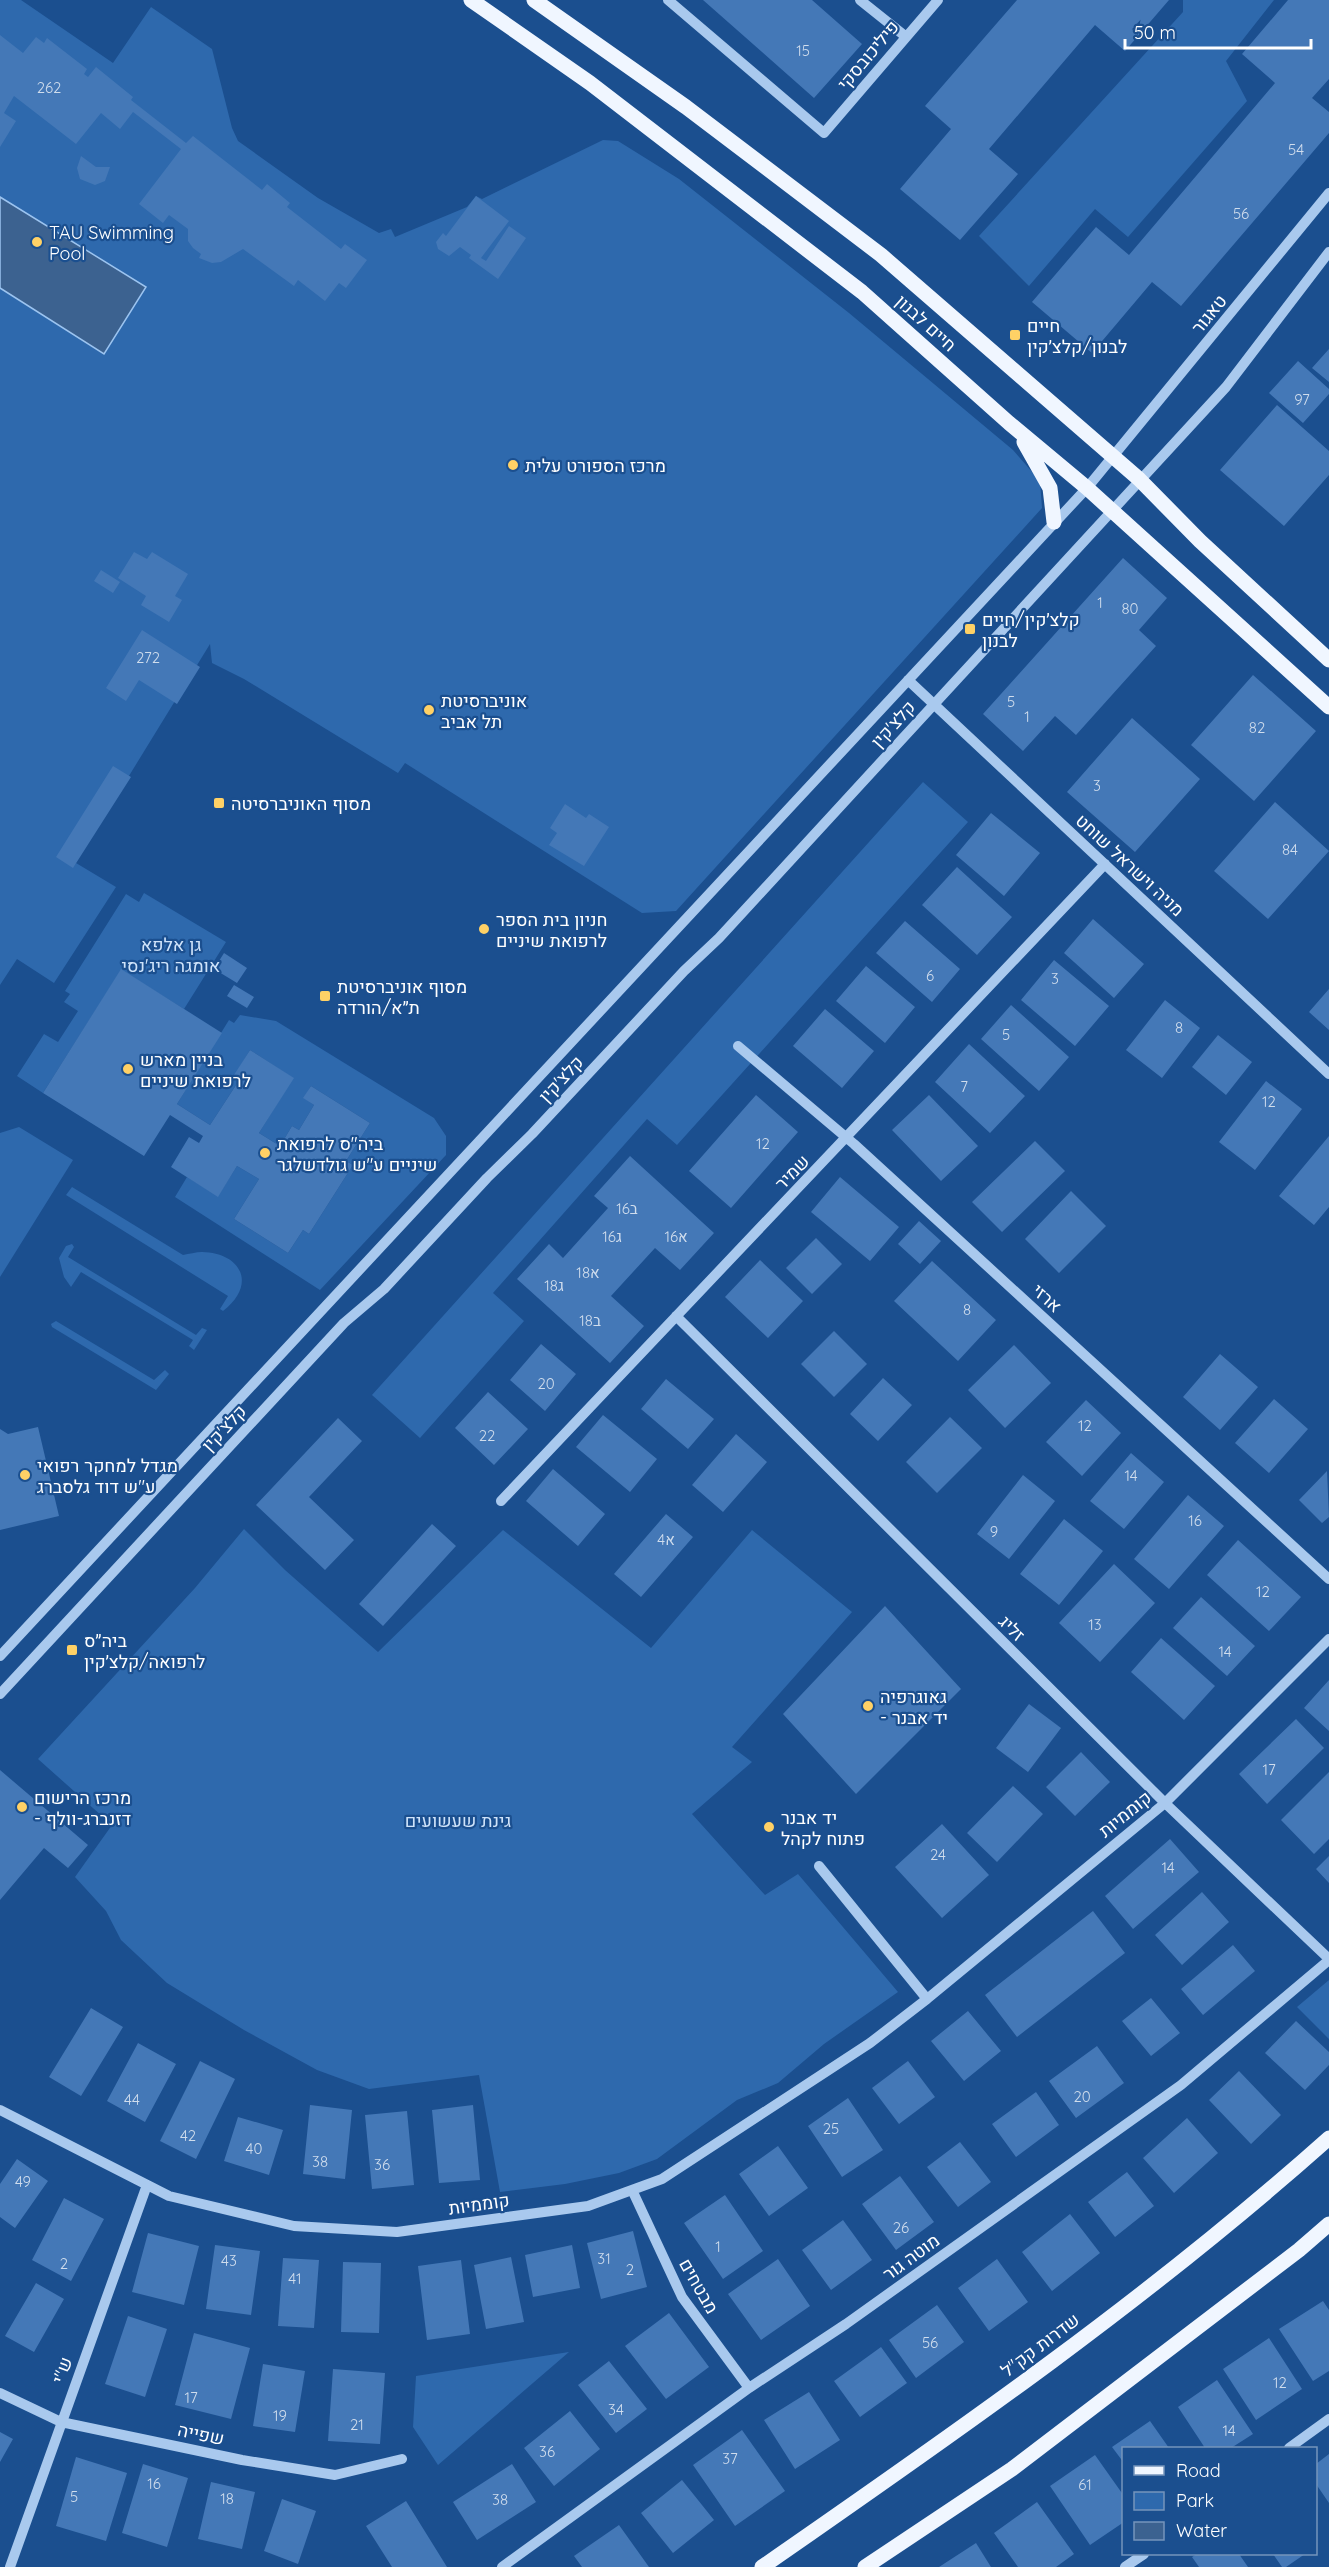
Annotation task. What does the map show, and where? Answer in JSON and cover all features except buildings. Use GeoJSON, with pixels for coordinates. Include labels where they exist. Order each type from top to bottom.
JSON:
{"type":"FeatureCollection","features":[{"type":"Feature","properties":{"kind":"main road","name":"חיים לבנון"},"geometry":{"type":"LineString","coordinates":[[471,0],[590,83],[862,292],[1009,423],[1087,488],[1329,707]]}},
{"type":"Feature","properties":{"kind":"main road","name":"חיים לבנון"},"geometry":{"type":"LineString","coordinates":[[534,0],[686,107],[880,255],[1139,479],[1200,541],[1329,660]]}},
{"type":"Feature","properties":{"kind":"main road"},"geometry":{"type":"LineString","coordinates":[[1009,423],[1041,467],[1050,488],[1054,522]]}},
{"type":"Feature","properties":{"kind":"main road","name":"שדרות קק\"ל"},"geometry":{"type":"LineString","coordinates":[[762,2567],[978,2417],[1244,2214],[1329,2138]]}},
{"type":"Feature","properties":{"kind":"main road"},"geometry":{"type":"LineString","coordinates":[[865,2567],[1012,2469],[1329,2224]]}},
{"type":"Feature","properties":{"kind":"street","name":"פיליכובסקי"},"geometry":{"type":"LineString","coordinates":[[668,0],[824,133],[938,0]]}},
{"type":"Feature","properties":{"kind":"street"},"geometry":{"type":"LineString","coordinates":[[860,0],[905,36]]}},
{"type":"Feature","properties":{"kind":"street","name":"טאגור"},"geometry":{"type":"LineString","coordinates":[[1114,457],[1329,193]]}},
{"type":"Feature","properties":{"kind":"street"},"geometry":{"type":"LineString","coordinates":[[1139,479],[1226,387],[1329,252]]}},
{"type":"Feature","properties":{"kind":"street","name":"קלצ'קין"},"geometry":{"type":"LineString","coordinates":[[0,1656],[384,1247],[464,1156],[1114,457]]}},
{"type":"Feature","properties":{"kind":"street","name":"קלצ'קין"},"geometry":{"type":"LineString","coordinates":[[0,1694],[344,1323],[384,1289],[684,971],[719,938],[1139,479]]}},
{"type":"Feature","properties":{"kind":"street","name":"מניה וישראל שוחט"},"geometry":{"type":"LineString","coordinates":[[908,680],[1329,1074]]}},
{"type":"Feature","properties":{"kind":"street","name":"שמיר"},"geometry":{"type":"LineString","coordinates":[[501,1501],[1104,864]]}},
{"type":"Feature","properties":{"kind":"street","name":"ארזי"},"geometry":{"type":"LineString","coordinates":[[738,1046],[847,1138],[1329,1578]]}},
{"type":"Feature","properties":{"kind":"street","name":"זליג"},"geometry":{"type":"LineString","coordinates":[[676,1316],[1165,1803],[1329,1959]]}},
{"type":"Feature","properties":{"kind":"street","name":"קוממיות"},"geometry":{"type":"LineString","coordinates":[[0,2110],[169,2196],[294,2226],[397,2232],[588,2206],[633,2192],[662,2179],[870,2043],[927,1999],[1165,1803],[1329,1639]]}},
{"type":"Feature","properties":{"kind":"street"},"geometry":{"type":"LineString","coordinates":[[819,1866],[927,1999]]}},
{"type":"Feature","properties":{"kind":"street","name":"מוטה גור"},"geometry":{"type":"LineString","coordinates":[[502,2567],[749,2388],[846,2324],[1181,2085],[1329,1959]]}},
{"type":"Feature","properties":{"kind":"street","name":"ש\"י"},"geometry":{"type":"LineString","coordinates":[[10,2567],[147,2185]]}},
{"type":"Feature","properties":{"kind":"street","name":"מבטחים"},"geometry":{"type":"LineString","coordinates":[[633,2192],[682,2297],[749,2388]]}},
{"type":"Feature","properties":{"kind":"street","name":"שפייה"},"geometry":{"type":"LineString","coordinates":[[0,2393],[61,2422],[242,2460],[335,2475],[402,2459]]}},
{"type":"Feature","properties":{"kind":"street"},"geometry":{"type":"LineString","coordinates":[[1290,2447],[1329,2419]]}},
{"type":"Feature","properties":{"kind":"street"},"geometry":{"type":"LineString","coordinates":[[1125,2567],[1141,2555]]}},
{"type":"Feature","properties":{"kind":"green space","name":"מרכז הספורט עלית"},"geometry":{"type":"Polygon","coordinates":[[[0,0],[21,0],[113,63],[151,7],[212,49],[232,128],[238,141],[318,198],[379,233],[391,229],[395,237],[467,207],[476,196],[482,199],[603,140],[618,141],[679,179],[849,313],[1013,450],[1040,481],[1042,508],[676,911],[642,913],[405,763],[398,773],[244,679],[212,663],[210,644],[73,867],[76,863],[116,887],[54,983],[17,959],[0,985],[0,0]]]}},
{"type":"Feature","properties":{"kind":"green space"},"geometry":{"type":"Polygon","coordinates":[[[1183,0],[1274,0],[1226,61],[1247,101],[1128,237],[1095,209],[1029,286],[979,236],[1183,12],[1183,0]]]}},
{"type":"Feature","properties":{"kind":"green space"},"geometry":{"type":"Polygon","coordinates":[[[923,782],[968,822],[677,1145],[647,1119],[493,1293],[524,1321],[420,1438],[372,1395],[923,782]]]}},
{"type":"Feature","properties":{"kind":"green space","name":"גן אלפא אומגה ריג'נסי"},"geometry":{"type":"Polygon","coordinates":[[[144,893],[226,942],[184,1009],[121,970],[43,1093],[17,1076],[44,1034],[58,1042],[78,1011],[64,1002],[70,994],[65,991],[126,894],[139,902],[144,893]]]}},
{"type":"Feature","properties":{"kind":"green space"},"geometry":{"type":"Polygon","coordinates":[[[240,1015],[276,1021],[434,1118],[446,1136],[446,1155],[320,1290],[175,1197],[187,1177],[218,1196],[237,1166],[259,1179],[234,1219],[288,1253],[303,1230],[309,1234],[353,1165],[346,1161],[370,1123],[311,1086],[304,1098],[314,1105],[299,1130],[292,1126],[280,1146],[259,1133],[293,1078],[250,1050],[233,1078],[238,1082],[210,1125],[177,1104],[229,1020],[234,1023],[240,1015]]]}},
{"type":"Feature","properties":{"kind":"green space"},"geometry":{"type":"Polygon","coordinates":[[[19,1127],[73,1160],[0,1277],[0,1133],[19,1127]]]}},
{"type":"Feature","properties":{"kind":"green space"},"geometry":{"type":"Polygon","coordinates":[[[72,1187],[183,1255],[202,1252],[227,1258],[235,1264],[242,1281],[240,1291],[234,1301],[223,1311],[220,1309],[228,1296],[66,1195],[72,1187]]]}},
{"type":"Feature","properties":{"kind":"green space"},"geometry":{"type":"Polygon","coordinates":[[[72,1244],[74,1247],[68,1257],[196,1335],[202,1328],[207,1330],[194,1350],[189,1346],[193,1340],[81,1272],[71,1287],[64,1277],[59,1258],[66,1246],[72,1244]]]}},
{"type":"Feature","properties":{"kind":"green space"},"geometry":{"type":"Polygon","coordinates":[[[56,1321],[154,1380],[165,1370],[169,1374],[156,1390],[52,1327],[51,1324],[56,1321]]]}},
{"type":"Feature","properties":{"kind":"green space","name":"גינת שעשועים"},"geometry":{"type":"Polygon","coordinates":[[[244,1529],[285,1570],[378,1652],[503,1530],[651,1648],[752,1530],[852,1612],[732,1747],[752,1762],[692,1814],[765,1895],[798,1874],[898,1992],[824,2044],[778,2083],[737,2100],[657,2159],[619,2173],[565,2184],[500,2192],[479,2075],[369,2089],[317,2070],[244,2030],[167,1983],[121,1940],[106,1911],[75,1877],[112,1825],[38,1759],[195,1588],[244,1529]]]}},
{"type":"Feature","properties":{"kind":"green space"},"geometry":{"type":"Polygon","coordinates":[[[1329,1980],[1329,2039],[1297,2007],[1329,1980]]]}},
{"type":"Feature","properties":{"kind":"green space"},"geometry":{"type":"Polygon","coordinates":[[[569,2352],[438,2465],[413,2427],[416,2376],[569,2352]]]}},
{"type":"Feature","properties":{"kind":"water","name":"TAU Swimming Pool"},"geometry":{"type":"Polygon","coordinates":[[[0,197],[146,287],[104,354],[0,288],[0,197]]]}},
{"type":"Feature","properties":{"kind":"place","name":"TAU Swimming Pool"},"geometry":{"type":"Point","coordinates":[37,242]}},
{"type":"Feature","properties":{"kind":"place","name":"חיים לבנון/קלצ׳קין"},"geometry":{"type":"Point","coordinates":[1015,335]}},
{"type":"Feature","properties":{"kind":"place","name":"מרכז הספורט עלית"},"geometry":{"type":"Point","coordinates":[513,465]}},
{"type":"Feature","properties":{"kind":"place","name":"קלצ׳קין/חיים לבנון"},"geometry":{"type":"Point","coordinates":[970,629]}},
{"type":"Feature","properties":{"kind":"place","name":"אוניברסיטת תל אביב"},"geometry":{"type":"Point","coordinates":[429,710]}},
{"type":"Feature","properties":{"kind":"place","name":"מסוף האוניברסיטה"},"geometry":{"type":"Point","coordinates":[219,803]}},
{"type":"Feature","properties":{"kind":"place","name":"חניון בית הספר לרפואת שיניים"},"geometry":{"type":"Point","coordinates":[484,929]}},
{"type":"Feature","properties":{"kind":"place","name":"מסוף אוניברסיטת ת״א/הורדה"},"geometry":{"type":"Point","coordinates":[325,996]}},
{"type":"Feature","properties":{"kind":"place","name":"בניין מארש לרפואת שיניים"},"geometry":{"type":"Point","coordinates":[128,1069]}},
{"type":"Feature","properties":{"kind":"place","name":"ביה\"ס לרפואת שיניים ע\"ש גולדשלגר"},"geometry":{"type":"Point","coordinates":[265,1153]}},
{"type":"Feature","properties":{"kind":"place","name":"מגדל למחקר רפואי ע\"ש דוד גלסברג"},"geometry":{"type":"Point","coordinates":[25,1475]}},
{"type":"Feature","properties":{"kind":"place","name":"ביה״ס לרפואה/קלצ׳קין"},"geometry":{"type":"Point","coordinates":[72,1650]}},
{"type":"Feature","properties":{"kind":"place","name":"גאוגרפיה - יד אבנר"},"geometry":{"type":"Point","coordinates":[868,1706]}},
{"type":"Feature","properties":{"kind":"place","name":"מרכז הרישום - דזנברג-וולף"},"geometry":{"type":"Point","coordinates":[22,1807]}},
{"type":"Feature","properties":{"kind":"place","name":"יד אבנר פתוח לקהל"},"geometry":{"type":"Point","coordinates":[769,1827]}}]}
